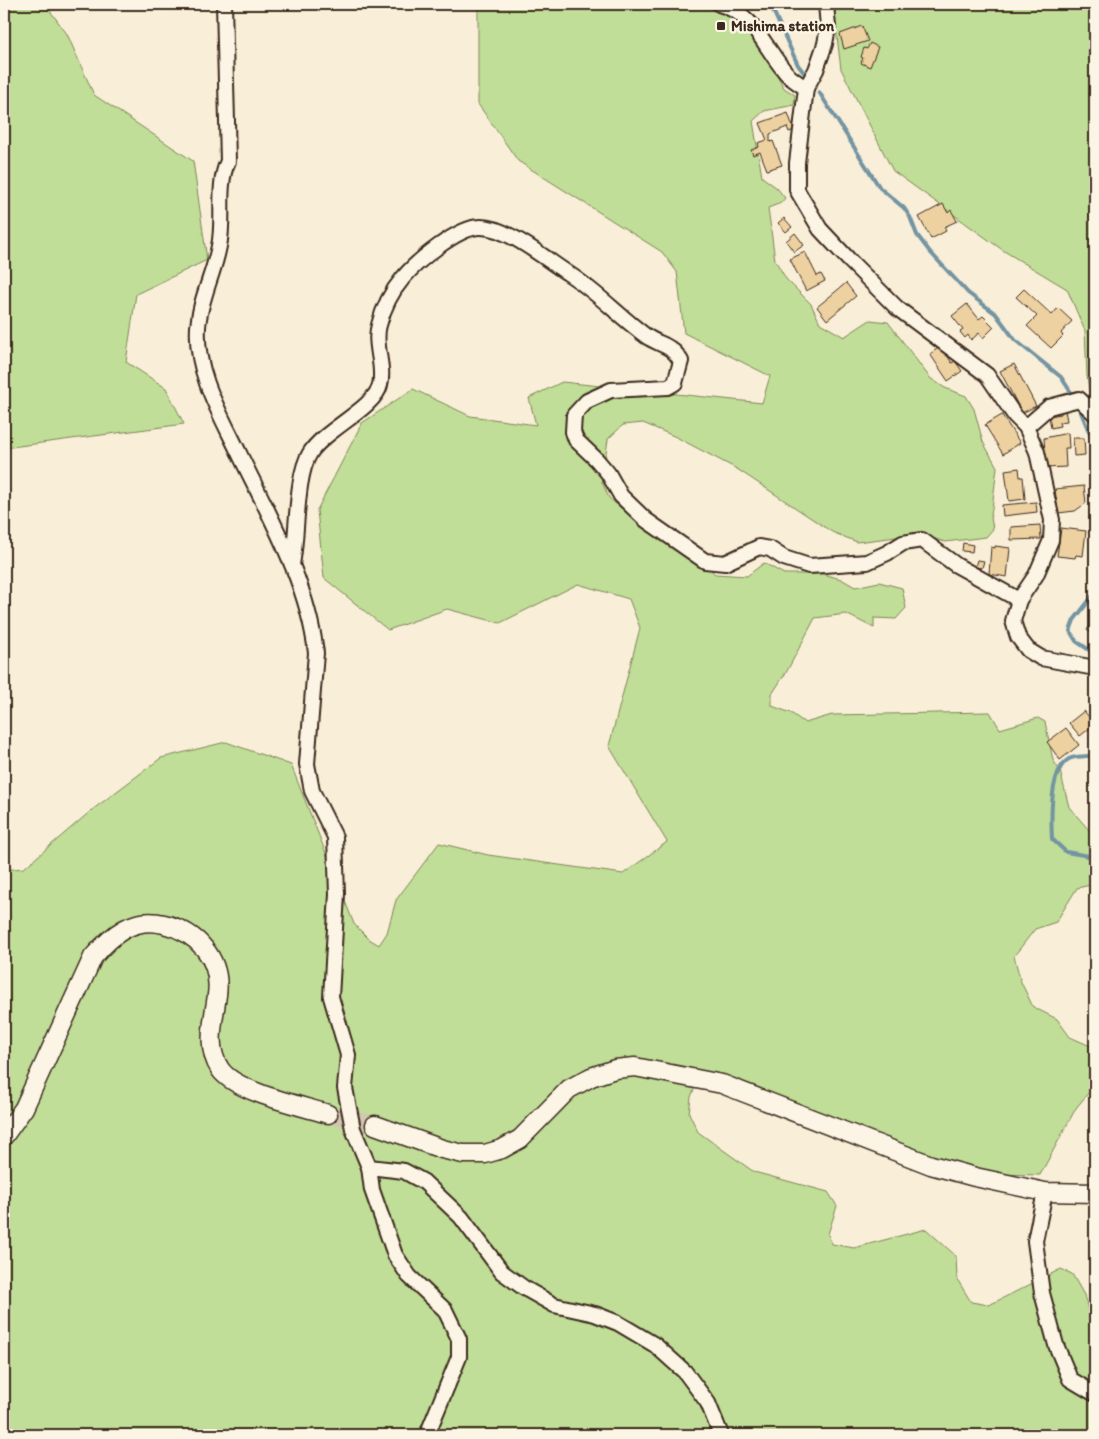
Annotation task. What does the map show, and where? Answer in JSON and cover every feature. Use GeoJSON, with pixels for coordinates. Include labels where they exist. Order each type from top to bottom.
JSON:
{"type":"FeatureCollection","features":[{"type":"Feature","properties":{"kind":"street"},"geometry":{"type":"LineString","coordinates":[[224,4],[228,161],[222,173],[219,246],[203,297],[198,328],[201,361],[213,401],[292,564],[314,635],[316,653],[307,764],[312,791],[335,837],[337,894],[331,997],[348,1055],[345,1088],[353,1129],[369,1166],[372,1190],[395,1255],[409,1276],[445,1310],[459,1339],[459,1357],[427,1435]]}},
{"type":"Feature","properties":{"kind":"street"},"geometry":{"type":"LineString","coordinates":[[719,4],[732,7],[752,24],[790,77],[806,88]]}},
{"type":"Feature","properties":{"kind":"street"},"geometry":{"type":"LineString","coordinates":[[826,4],[828,27],[825,44],[816,70],[806,88],[797,163],[797,190],[820,229],[897,308],[987,375],[1015,416],[1026,427],[1037,452],[1052,520],[1051,540],[1040,566],[1019,600],[1013,621],[1018,637],[1028,650],[1041,658],[1095,668]]}},
{"type":"Feature","properties":{"kind":"street"},"geometry":{"type":"LineString","coordinates":[[292,564],[296,546],[300,492],[305,463],[317,443],[375,395],[380,386],[378,328],[384,310],[402,280],[415,265],[466,230],[480,226],[501,231],[590,288],[648,338],[675,350],[681,361],[675,383],[668,387],[611,390],[587,401],[574,415],[573,432],[576,440],[597,460],[620,496],[654,525],[705,561],[725,563],[759,547],[770,549],[784,558],[809,566],[867,562],[887,554],[903,543],[922,540],[956,565],[1019,600]]}},
{"type":"Feature","properties":{"kind":"street"},"geometry":{"type":"LineString","coordinates":[[1026,427],[1049,407],[1074,401],[1095,414]]}},
{"type":"Feature","properties":{"kind":"street"},"geometry":{"type":"LineString","coordinates":[[4,1136],[24,1108],[93,957],[109,938],[131,924],[150,921],[181,930],[198,940],[210,952],[218,978],[218,994],[210,1037],[220,1070],[254,1092],[328,1114]]}},
{"type":"Feature","properties":{"kind":"street"},"geometry":{"type":"LineString","coordinates":[[374,1126],[442,1149],[463,1154],[485,1154],[502,1149],[520,1139],[569,1089],[591,1077],[615,1069],[644,1068],[722,1084],[930,1165],[1045,1192],[1095,1193]]}},
{"type":"Feature","properties":{"kind":"street"},"geometry":{"type":"LineString","coordinates":[[369,1166],[404,1171],[424,1182],[461,1217],[502,1272],[524,1288],[554,1305],[595,1314],[618,1323],[655,1345],[685,1372],[708,1403],[721,1435]]}},
{"type":"Feature","properties":{"kind":"street"},"geometry":{"type":"LineString","coordinates":[[1045,1192],[1036,1241],[1042,1293],[1056,1344],[1070,1379],[1095,1394]]}},
{"type":"Feature","properties":{"kind":"green space"},"geometry":{"type":"Polygon","coordinates":[[[4,4],[45,4],[67,34],[94,95],[193,161],[207,260],[136,294],[126,362],[166,388],[184,424],[4,448],[4,4]]]}},
{"type":"Feature","properties":{"kind":"green space"},"geometry":{"type":"Polygon","coordinates":[[[478,4],[698,4],[719,9],[736,17],[762,47],[784,88],[795,95],[794,105],[764,111],[753,121],[762,177],[777,188],[785,198],[781,203],[768,208],[775,260],[786,279],[811,304],[820,323],[844,337],[870,320],[888,322],[930,378],[945,388],[966,396],[974,409],[983,442],[997,467],[991,517],[993,529],[986,537],[945,542],[920,534],[857,542],[832,532],[737,469],[676,437],[643,423],[623,425],[608,439],[602,482],[609,498],[634,519],[709,568],[715,574],[747,576],[764,563],[784,574],[823,574],[841,579],[855,587],[879,582],[902,588],[906,608],[896,619],[874,618],[874,628],[846,614],[815,618],[787,671],[772,694],[772,706],[791,713],[805,723],[832,715],[990,712],[1000,729],[1038,718],[1045,722],[1053,760],[1060,771],[1069,807],[1095,837],[1095,884],[1077,888],[1056,922],[1035,929],[1014,956],[1021,982],[1033,1007],[1057,1019],[1070,1037],[1095,1048],[1095,1085],[1076,1108],[1040,1175],[993,1174],[929,1159],[866,1130],[797,1105],[755,1102],[708,1072],[701,1072],[691,1097],[689,1113],[698,1132],[754,1172],[828,1192],[837,1206],[828,1234],[832,1244],[854,1248],[926,1229],[956,1256],[957,1279],[971,1302],[989,1305],[1061,1269],[1072,1274],[1084,1295],[1095,1333],[1095,1435],[4,1435],[4,870],[24,868],[92,810],[161,758],[226,742],[291,765],[354,924],[369,939],[379,945],[387,933],[396,900],[439,843],[488,855],[623,874],[667,842],[609,746],[640,628],[629,599],[578,584],[500,623],[447,609],[388,630],[324,578],[317,510],[362,423],[413,389],[470,416],[536,425],[529,398],[562,382],[762,403],[770,376],[684,333],[677,272],[662,252],[518,161],[478,104],[478,4]]]}},
{"type":"Feature","properties":{"kind":"green space"},"geometry":{"type":"Polygon","coordinates":[[[833,4],[1095,4],[1095,432],[1087,376],[1085,331],[1067,289],[1004,251],[893,171],[841,69],[833,4]]]}},
{"type":"Feature","properties":{"kind":"building"},"geometry":{"type":"Polygon","coordinates":[[[841,4],[858,4],[858,6],[842,9],[841,4]]]}},
{"type":"Feature","properties":{"kind":"building"},"geometry":{"type":"Polygon","coordinates":[[[862,26],[868,41],[844,49],[840,34],[862,26]]]}},
{"type":"Feature","properties":{"kind":"building"},"geometry":{"type":"Polygon","coordinates":[[[870,43],[878,47],[870,67],[861,63],[863,58],[861,57],[864,48],[867,49],[870,43]]]}},
{"type":"Feature","properties":{"kind":"building"},"geometry":{"type":"Polygon","coordinates":[[[788,113],[794,130],[789,132],[787,127],[770,134],[770,142],[773,141],[782,165],[767,170],[760,152],[753,155],[751,150],[759,147],[758,143],[767,140],[760,123],[788,113]]]}},
{"type":"Feature","properties":{"kind":"building"},"geometry":{"type":"Polygon","coordinates":[[[943,204],[948,213],[951,210],[957,221],[944,227],[946,231],[931,239],[919,217],[943,204]]]}},
{"type":"Feature","properties":{"kind":"building"},"geometry":{"type":"Polygon","coordinates":[[[784,218],[792,227],[786,232],[778,223],[784,218]]]}},
{"type":"Feature","properties":{"kind":"building"},"geometry":{"type":"Polygon","coordinates":[[[795,233],[804,245],[794,252],[786,241],[795,233]]]}},
{"type":"Feature","properties":{"kind":"building"},"geometry":{"type":"Polygon","coordinates":[[[805,252],[817,276],[821,274],[825,281],[806,291],[790,259],[805,252]]]}},
{"type":"Feature","properties":{"kind":"building"},"geometry":{"type":"Polygon","coordinates":[[[846,283],[856,296],[827,320],[817,307],[846,283]]]}},
{"type":"Feature","properties":{"kind":"building"},"geometry":{"type":"Polygon","coordinates":[[[1024,289],[1052,315],[1058,308],[1072,321],[1061,333],[1063,336],[1051,348],[1027,326],[1037,316],[1016,297],[1024,289]]]}},
{"type":"Feature","properties":{"kind":"building"},"geometry":{"type":"Polygon","coordinates":[[[967,304],[979,319],[983,316],[994,327],[983,338],[979,333],[971,340],[968,335],[965,338],[960,332],[963,330],[952,316],[967,304]]]}},
{"type":"Feature","properties":{"kind":"building"},"geometry":{"type":"Polygon","coordinates":[[[941,346],[952,363],[955,361],[962,371],[948,381],[930,354],[941,346]]]}},
{"type":"Feature","properties":{"kind":"building"},"geometry":{"type":"Polygon","coordinates":[[[1014,364],[1036,406],[1022,413],[1000,371],[1014,364]]]}},
{"type":"Feature","properties":{"kind":"building"},"geometry":{"type":"Polygon","coordinates":[[[1060,410],[1065,410],[1067,421],[1059,422],[1060,426],[1051,428],[1049,416],[1061,414],[1060,410]]]}},
{"type":"Feature","properties":{"kind":"building"},"geometry":{"type":"Polygon","coordinates":[[[1002,415],[1020,443],[1003,454],[985,425],[1002,415]]]}},
{"type":"Feature","properties":{"kind":"building"},"geometry":{"type":"Polygon","coordinates":[[[1068,433],[1069,448],[1065,448],[1066,467],[1046,468],[1044,438],[1068,433]]]}},
{"type":"Feature","properties":{"kind":"building"},"geometry":{"type":"Polygon","coordinates":[[[1073,438],[1084,438],[1085,455],[1074,456],[1073,438]]]}},
{"type":"Feature","properties":{"kind":"building"},"geometry":{"type":"Polygon","coordinates":[[[1019,468],[1020,477],[1023,477],[1025,499],[1009,501],[1005,470],[1019,468]]]}},
{"type":"Feature","properties":{"kind":"building"},"geometry":{"type":"Polygon","coordinates":[[[1084,486],[1086,503],[1075,511],[1058,513],[1055,489],[1084,486]]]}},
{"type":"Feature","properties":{"kind":"building"},"geometry":{"type":"Polygon","coordinates":[[[1036,502],[1037,512],[1003,516],[1002,505],[1036,502]]]}},
{"type":"Feature","properties":{"kind":"building"},"geometry":{"type":"Polygon","coordinates":[[[1040,525],[1041,539],[1011,540],[1011,527],[1040,525]]]}},
{"type":"Feature","properties":{"kind":"building"},"geometry":{"type":"Polygon","coordinates":[[[1061,528],[1086,531],[1083,556],[1076,555],[1075,558],[1057,556],[1061,528]]]}},
{"type":"Feature","properties":{"kind":"building"},"geometry":{"type":"Polygon","coordinates":[[[963,543],[973,545],[972,552],[962,551],[963,543]]]}},
{"type":"Feature","properties":{"kind":"building"},"geometry":{"type":"Polygon","coordinates":[[[995,546],[1010,548],[1007,577],[989,574],[991,547],[995,548],[995,546]]]}},
{"type":"Feature","properties":{"kind":"building"},"geometry":{"type":"Polygon","coordinates":[[[977,560],[984,561],[982,568],[975,567],[977,560]]]}},
{"type":"Feature","properties":{"kind":"building"},"geometry":{"type":"Polygon","coordinates":[[[1095,619],[1095,636],[1087,630],[1095,619]]]}},
{"type":"Feature","properties":{"kind":"building"},"geometry":{"type":"Polygon","coordinates":[[[1084,711],[1095,724],[1080,736],[1069,723],[1084,711]]]}},
{"type":"Feature","properties":{"kind":"building"},"geometry":{"type":"Polygon","coordinates":[[[1066,728],[1079,745],[1060,760],[1047,742],[1066,728]]]}},
{"type":"Feature","properties":{"kind":"waterway"},"geometry":{"type":"LineString","coordinates":[[770,4],[798,65],[805,74]]}},
{"type":"Feature","properties":{"kind":"waterway"},"geometry":{"type":"LineString","coordinates":[[819,92],[880,188],[904,208],[910,217],[917,235],[930,252],[968,293],[996,314],[1015,340],[1061,377],[1074,397]]}},
{"type":"Feature","properties":{"kind":"waterway"},"geometry":{"type":"LineString","coordinates":[[1078,405],[1095,446]]}},
{"type":"Feature","properties":{"kind":"waterway"},"geometry":{"type":"LineString","coordinates":[[1095,593],[1074,620],[1070,631],[1076,641],[1095,654]]}},
{"type":"Feature","properties":{"kind":"waterway"},"geometry":{"type":"LineString","coordinates":[[1095,754],[1072,758],[1062,765],[1055,784],[1051,820],[1052,839],[1066,852],[1095,857]]}},
{"type":"Feature","properties":{"kind":"tunnel"},"geometry":{"type":"LineString","coordinates":[[328,1114],[375,1125]]}},
{"type":"Feature","properties":{"kind":"place","name":"Mishima station"},"geometry":{"type":"Point","coordinates":[721,26]}}]}
